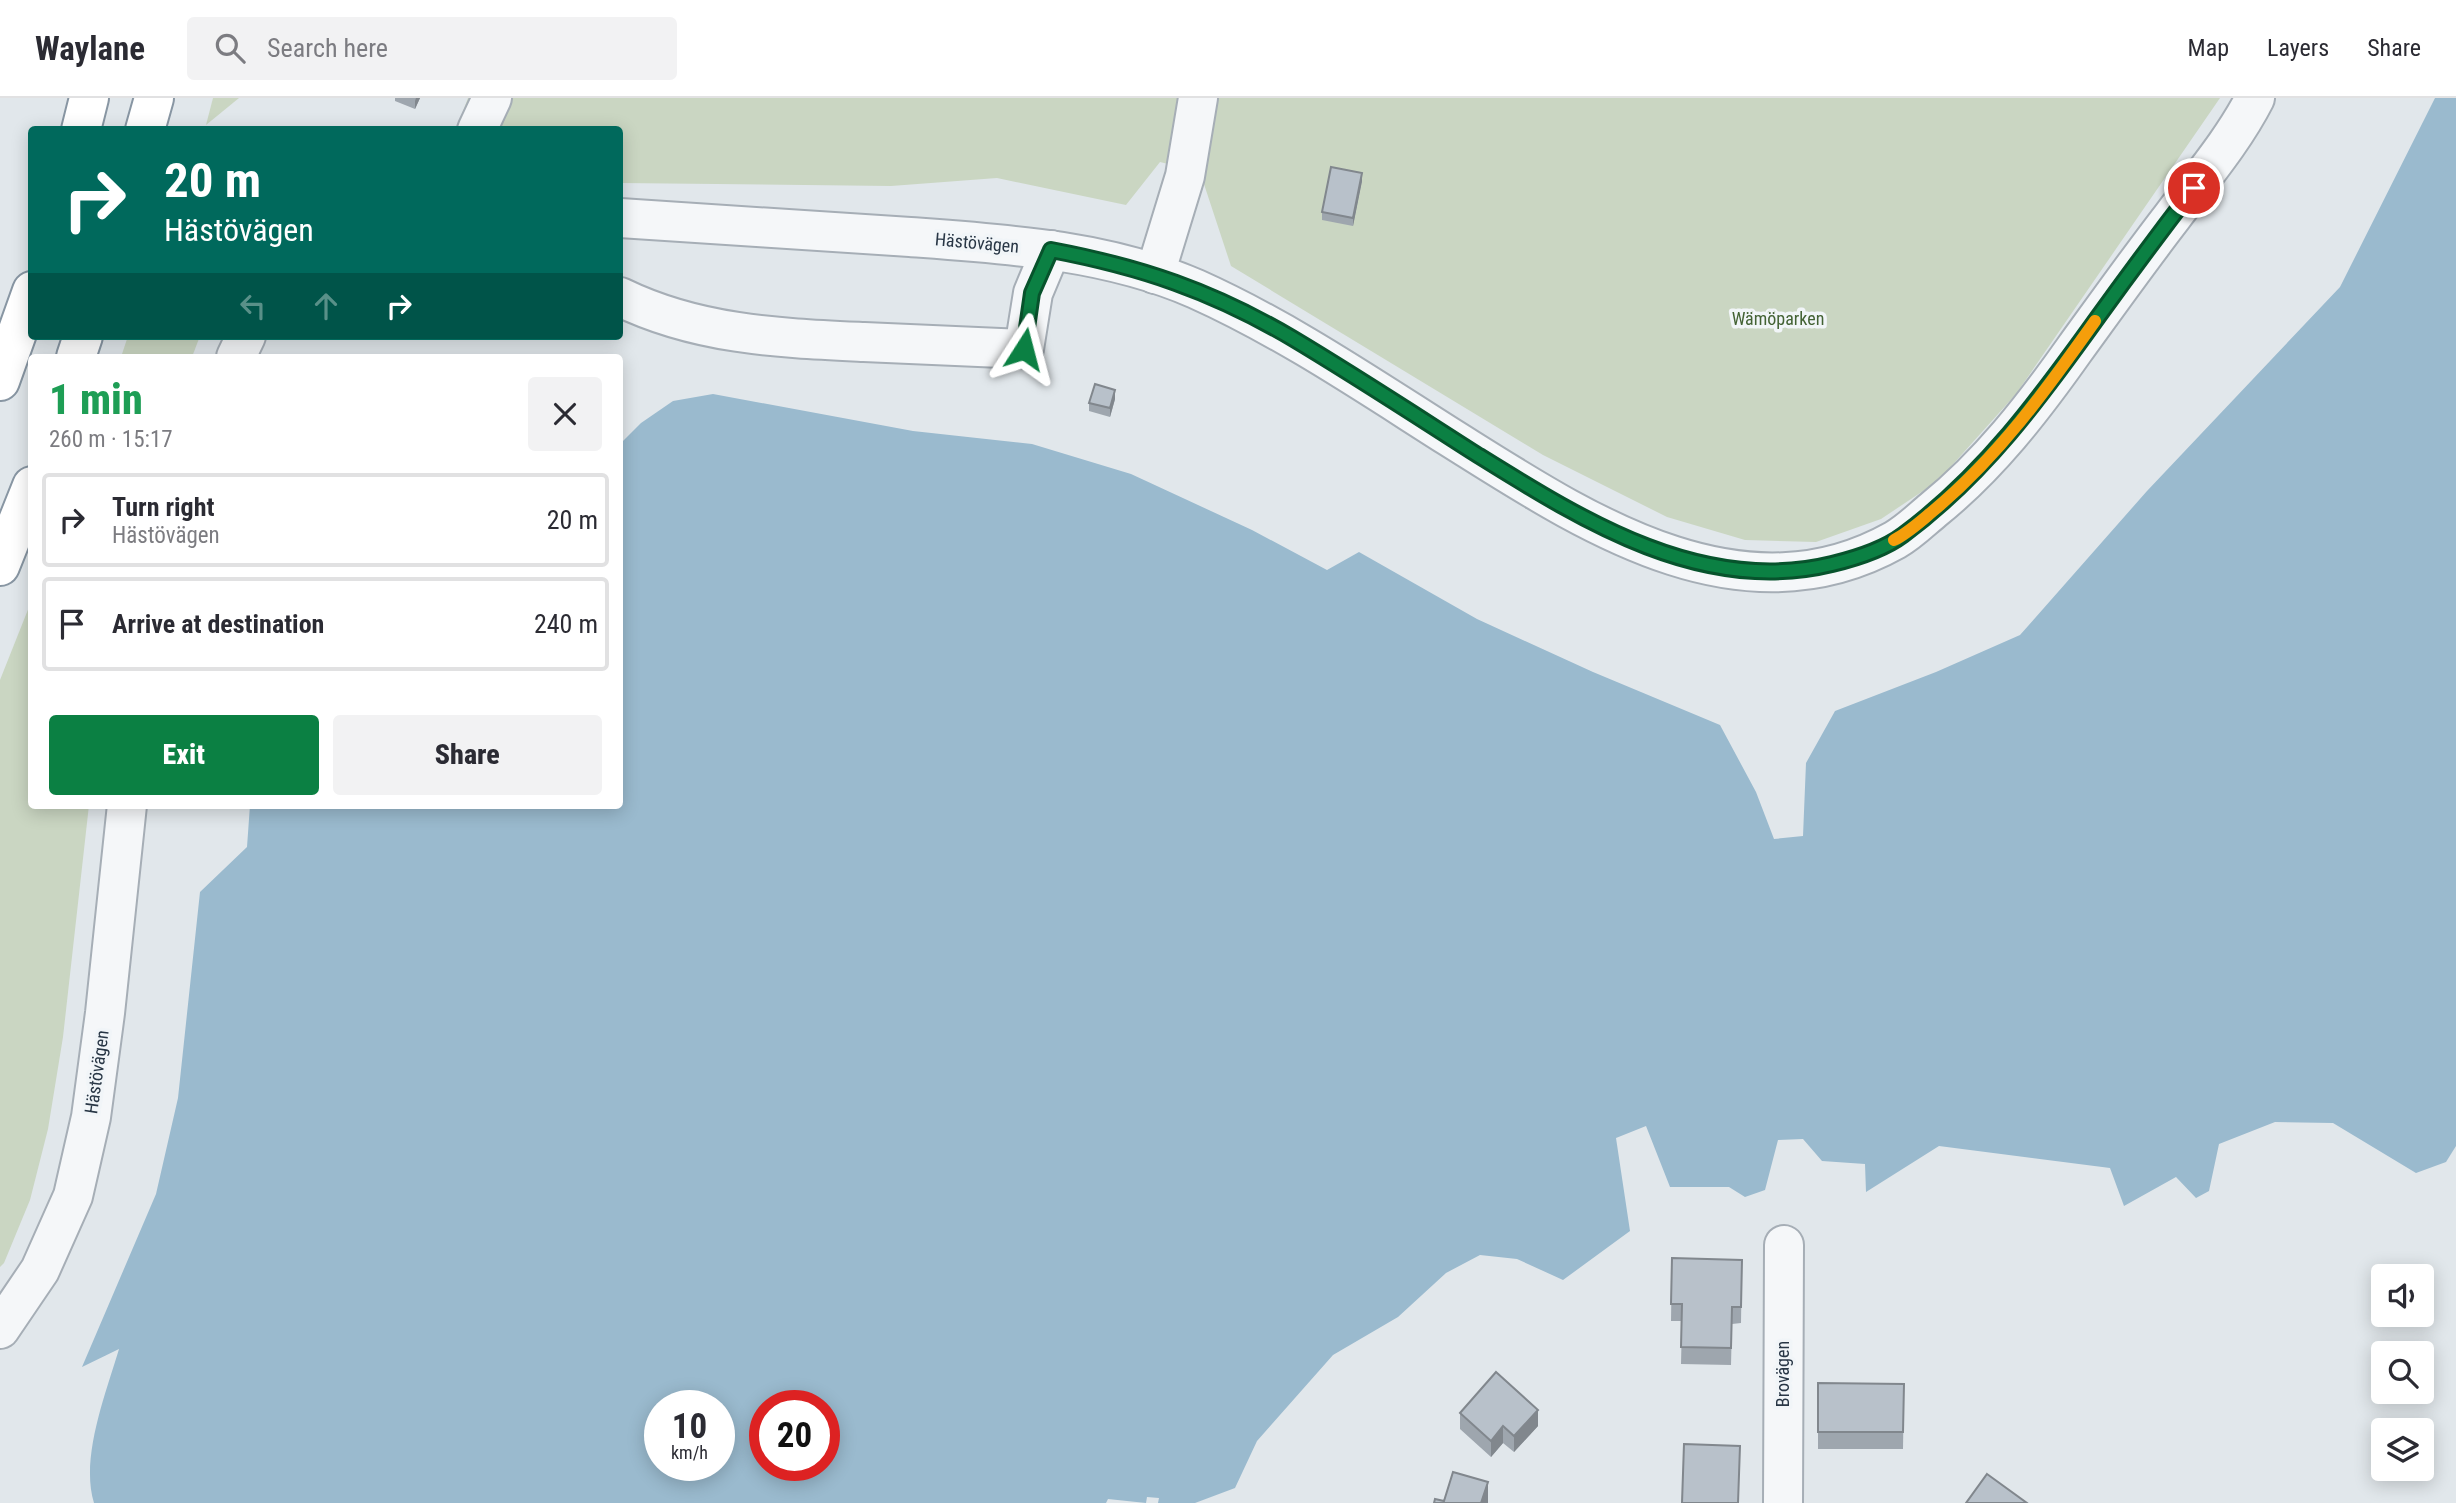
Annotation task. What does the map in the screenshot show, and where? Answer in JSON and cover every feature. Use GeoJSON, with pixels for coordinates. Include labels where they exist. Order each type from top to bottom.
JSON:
{"type":"FeatureCollection","features":[{"type":"Feature","properties":{"kind":"highway"},"geometry":{"type":"LineString","coordinates":[[82,126],[89,98]]}},
{"type":"Feature","properties":{"kind":"highway"},"geometry":{"type":"LineString","coordinates":[[146,126],[154,98]]}},
{"type":"Feature","properties":{"kind":"highway"},"geometry":{"type":"LineString","coordinates":[[0,381],[28,302]]}},
{"type":"Feature","properties":{"kind":"highway"},"geometry":{"type":"LineString","coordinates":[[0,566],[28,496]]}},
{"type":"Feature","properties":{"kind":"street"},"geometry":{"type":"LineString","coordinates":[[479,126],[492,98]]}},
{"type":"Feature","properties":{"kind":"street"},"geometry":{"type":"LineString","coordinates":[[1156,274],[1185,176],[1198,98]]}},
{"type":"Feature","properties":{"kind":"street","name":"Hästövägen"},"geometry":{"type":"LineString","coordinates":[[623,218],[912,237],[1051,250],[1109,261],[1156,274],[1195,289],[1290,337],[1559,506],[1635,543],[1745,572],[1789,573],[1858,558],[1899,538],[1948,498],[1988,459],[2035,405],[2241,125],[2255,98]]}},
{"type":"Feature","properties":{"kind":"street"},"geometry":{"type":"LineString","coordinates":[[623,298],[642,308],[691,324],[765,337],[1024,349],[1032,293],[1051,250]]}},
{"type":"Feature","properties":{"kind":"street","name":"Hästövägen"},"geometry":{"type":"LineString","coordinates":[[2,1323],[40,1270],[73,1196],[91,1117],[127,809]]}},
{"type":"Feature","properties":{"kind":"street","name":"Brovägen"},"geometry":{"type":"LineString","coordinates":[[1783,1503],[1784,1245]]}},
{"type":"Feature","properties":{"kind":"green space"},"geometry":{"type":"Polygon","coordinates":[[[213,98],[239,98],[206,125],[213,98]]]}},
{"type":"Feature","properties":{"kind":"green space","name":"Wämöparken"},"geometry":{"type":"Polygon","coordinates":[[[468,98],[2220,98],[2016,394],[1938,481],[1881,519],[1816,542],[1745,540],[1667,517],[1543,455],[1231,266],[1200,172],[1160,162],[1126,205],[997,178],[891,186],[623,183],[623,126],[457,126],[468,98]]]}},
{"type":"Feature","properties":{"kind":"green space"},"geometry":{"type":"Polygon","coordinates":[[[127,340],[198,340],[193,354],[122,354],[127,340]]]}},
{"type":"Feature","properties":{"kind":"green space"},"geometry":{"type":"Polygon","coordinates":[[[28,610],[28,809],[89,809],[63,1037],[48,1129],[30,1200],[0,1267],[0,680],[28,610]]]}},
{"type":"Feature","properties":{"kind":"water"},"geometry":{"type":"Polygon","coordinates":[[[2435,98],[2456,98],[2456,1146],[2446,1162],[2416,1173],[2333,1123],[2275,1122],[2219,1144],[2209,1191],[2196,1198],[2176,1177],[2124,1206],[2110,1168],[1939,1146],[1866,1192],[1865,1164],[1822,1161],[1803,1139],[1778,1140],[1765,1190],[1745,1197],[1729,1187],[1670,1187],[1646,1126],[1616,1138],[1630,1231],[1563,1280],[1517,1259],[1480,1255],[1446,1273],[1398,1317],[1333,1355],[1257,1441],[1235,1488],[1195,1503],[1158,1503],[1159,1498],[1147,1497],[1146,1503],[1108,1499],[1106,1503],[94,1503],[90,1466],[92,1446],[119,1349],[82,1367],[156,1194],[178,1098],[200,892],[247,847],[250,809],[623,809],[623,441],[641,423],[673,401],[713,394],[913,431],[1032,444],[1131,474],[1252,530],[1327,570],[1359,552],[1477,619],[1593,672],[1720,725],[1756,792],[1774,839],[1803,836],[1806,763],[1835,711],[1936,672],[2020,635],[2147,491],[2340,287],[2435,98]]]}},
{"type":"Feature","properties":{"kind":"building"},"geometry":{"type":"Polygon","coordinates":[[[1331,167],[1362,173],[1353,218],[1322,212],[1331,167]]]}},
{"type":"Feature","properties":{"kind":"building"},"geometry":{"type":"Polygon","coordinates":[[[1095,384],[1115,390],[1110,408],[1089,403],[1095,384]]]}},
{"type":"Feature","properties":{"kind":"building"},"geometry":{"type":"Polygon","coordinates":[[[1672,1258],[1742,1260],[1741,1307],[1732,1307],[1731,1348],[1681,1347],[1682,1304],[1671,1304],[1672,1258]]]}},
{"type":"Feature","properties":{"kind":"building"},"geometry":{"type":"Polygon","coordinates":[[[1496,1372],[1538,1410],[1514,1436],[1503,1426],[1491,1441],[1460,1413],[1496,1372]]]}},
{"type":"Feature","properties":{"kind":"building"},"geometry":{"type":"Polygon","coordinates":[[[1818,1383],[1904,1384],[1903,1432],[1818,1432],[1818,1383]]]}},
{"type":"Feature","properties":{"kind":"building"},"geometry":{"type":"Polygon","coordinates":[[[1684,1444],[1740,1446],[1738,1503],[1682,1503],[1684,1444]]]}},
{"type":"Feature","properties":{"kind":"building"},"geometry":{"type":"Polygon","coordinates":[[[1453,1472],[1488,1482],[1481,1503],[1434,1503],[1435,1499],[1444,1501],[1453,1472]]]}},
{"type":"Feature","properties":{"kind":"building"},"geometry":{"type":"Polygon","coordinates":[[[1987,1474],[2027,1503],[1966,1503],[1987,1474]]]}},
{"type":"Feature","properties":{"kind":"slow traffic"},"geometry":{"type":"LineString","coordinates":[[1894,540],[1948,498],[1988,459],[2035,405],[2095,321]]}},
{"type":"Feature","properties":{"kind":"route"},"geometry":{"type":"LineString","coordinates":[[1024,349],[1032,293],[1051,250],[1109,261],[1156,274],[1195,289],[1290,337],[1559,506],[1635,543],[1745,572],[1789,573],[1858,558],[1899,538],[1948,498],[1988,459],[2035,405],[2194,188]]}}]}
